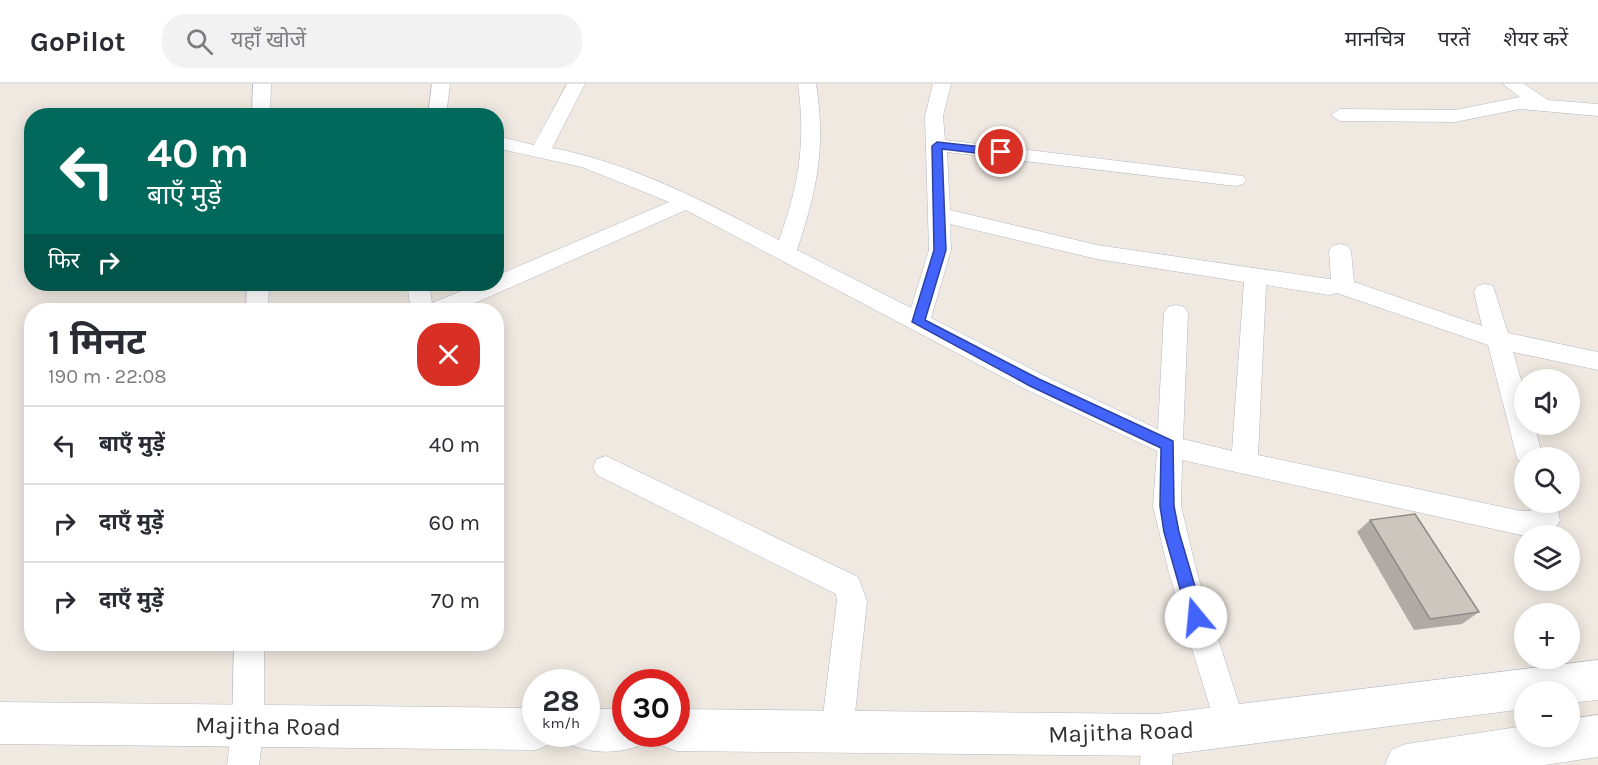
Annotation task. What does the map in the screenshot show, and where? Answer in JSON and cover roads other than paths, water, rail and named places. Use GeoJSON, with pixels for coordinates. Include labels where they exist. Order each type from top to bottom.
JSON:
{"type":"FeatureCollection","features":[{"type":"Feature","properties":{"kind":"main road","name":"Majitha Road"},"geometry":{"type":"LineString","coordinates":[[690,730],[837,732],[1157,750],[1230,726],[1598,680]]}},
{"type":"Feature","properties":{"kind":"main road","name":"Majitha Road"},"geometry":{"type":"LineString","coordinates":[[0,723],[245,746],[522,730]]}},
{"type":"Feature","properties":{"kind":"main road"},"geometry":{"type":"LineString","coordinates":[[1406,765],[1598,736]]}},
{"type":"Feature","properties":{"kind":"street"},"geometry":{"type":"LineString","coordinates":[[261,108],[262,84]]}},
{"type":"Feature","properties":{"kind":"street"},"geometry":{"type":"LineString","coordinates":[[438,108],[441,84]]}},
{"type":"Feature","properties":{"kind":"street"},"geometry":{"type":"LineString","coordinates":[[540,153],[576,84]]}},
{"type":"Feature","properties":{"kind":"street"},"geometry":{"type":"LineString","coordinates":[[785,254],[812,168],[814,140],[807,84]]}},
{"type":"Feature","properties":{"kind":"street"},"geometry":{"type":"LineString","coordinates":[[918,322],[940,250],[934,116],[942,84]]}},
{"type":"Feature","properties":{"kind":"street"},"geometry":{"type":"LineString","coordinates":[[1512,84],[1542,104]]}},
{"type":"Feature","properties":{"kind":"street"},"geometry":{"type":"LineString","coordinates":[[1340,114],[1455,116],[1520,103],[1598,110]]}},
{"type":"Feature","properties":{"kind":"street"},"geometry":{"type":"LineString","coordinates":[[504,144],[589,163],[687,202],[1034,382],[1168,445],[1245,465],[1331,480],[1532,525],[1546,521],[1545,513]]}},
{"type":"Feature","properties":{"kind":"street"},"geometry":{"type":"LineString","coordinates":[[937,146],[1236,180]]}},
{"type":"Feature","properties":{"kind":"street"},"geometry":{"type":"LineString","coordinates":[[504,282],[687,202]]}},
{"type":"Feature","properties":{"kind":"street"},"geometry":{"type":"LineString","coordinates":[[940,215],[1081,249],[1340,286],[1498,340],[1598,362]]}},
{"type":"Feature","properties":{"kind":"street"},"geometry":{"type":"LineString","coordinates":[[1340,251],[1343,280],[1340,286]]}},
{"type":"Feature","properties":{"kind":"street"},"geometry":{"type":"LineString","coordinates":[[1245,465],[1248,373],[1256,275]]}},
{"type":"Feature","properties":{"kind":"street"},"geometry":{"type":"LineString","coordinates":[[455,303],[483,291]]}},
{"type":"Feature","properties":{"kind":"street"},"geometry":{"type":"LineString","coordinates":[[1485,292],[1527,447]]}},
{"type":"Feature","properties":{"kind":"street"},"geometry":{"type":"LineString","coordinates":[[1176,313],[1166,484],[1171,532],[1230,726]]}},
{"type":"Feature","properties":{"kind":"street"},"geometry":{"type":"LineString","coordinates":[[606,467],[848,586],[852,601],[837,732]]}},
{"type":"Feature","properties":{"kind":"street"},"geometry":{"type":"LineString","coordinates":[[245,746],[249,651]]}}]}
